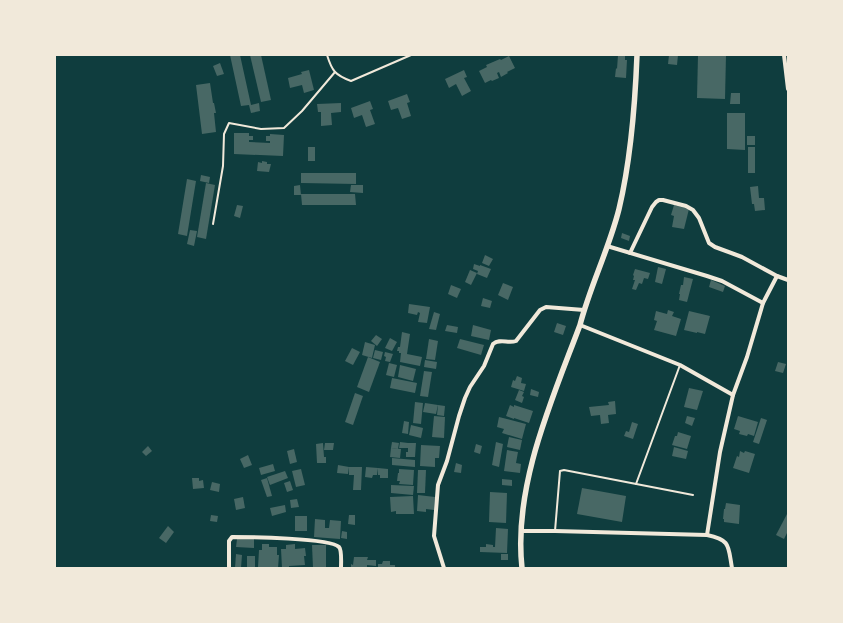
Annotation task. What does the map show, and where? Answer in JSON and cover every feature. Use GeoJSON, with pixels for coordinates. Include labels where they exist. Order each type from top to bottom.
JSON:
{"type":"FeatureCollection","features":[{"type":"Feature","properties":{"kind":"main road"},"geometry":{"type":"LineString","coordinates":[[522,568],[522,512],[534,455],[542,427],[580,325],[619,209],[630,150],[637,55]]}},
{"type":"Feature","properties":{"kind":"street"},"geometry":{"type":"LineString","coordinates":[[784,55],[788,89]]}},
{"type":"Feature","properties":{"kind":"street"},"geometry":{"type":"LineString","coordinates":[[630,253],[652,207],[659,200],[663,200],[686,206],[693,210],[699,218],[709,243],[715,247],[742,257],[777,276],[788,280]]}},
{"type":"Feature","properties":{"kind":"street"},"geometry":{"type":"LineString","coordinates":[[607,246],[717,280],[763,303]]}},
{"type":"Feature","properties":{"kind":"street"},"geometry":{"type":"LineString","coordinates":[[707,534],[720,452],[733,395],[747,357],[763,303],[777,276]]}},
{"type":"Feature","properties":{"kind":"street"},"geometry":{"type":"LineString","coordinates":[[444,568],[434,536],[438,485],[448,461],[465,398],[470,387],[484,366],[493,344],[500,341],[516,341],[543,307],[584,310]]}},
{"type":"Feature","properties":{"kind":"street"},"geometry":{"type":"LineString","coordinates":[[580,325],[680,365],[733,395]]}},
{"type":"Feature","properties":{"kind":"street"},"geometry":{"type":"LineString","coordinates":[[521,531],[707,534],[724,540],[727,544],[732,568]]}},
{"type":"Feature","properties":{"kind":"street"},"geometry":{"type":"LineString","coordinates":[[229,568],[229,541],[232,537],[302,539],[334,544],[339,546],[341,550],[341,568]]}},
{"type":"Feature","properties":{"kind":"lane"},"geometry":{"type":"LineString","coordinates":[[327,55],[335,72],[342,78],[351,81],[412,55]]}},
{"type":"Feature","properties":{"kind":"lane"},"geometry":{"type":"LineString","coordinates":[[213,224],[223,166],[224,134],[229,123],[261,129],[284,128],[302,111],[335,72]]}},
{"type":"Feature","properties":{"kind":"lane"},"geometry":{"type":"LineString","coordinates":[[636,484],[680,365]]}},
{"type":"Feature","properties":{"kind":"lane"},"geometry":{"type":"LineString","coordinates":[[555,531],[560,471],[562,470],[693,495]]}},
{"type":"Feature","properties":{"kind":"building"},"geometry":{"type":"Polygon","coordinates":[[[230,55],[240,55],[251,105],[259,103],[260,111],[251,113],[249,105],[241,106],[230,55]]]}},
{"type":"Feature","properties":{"kind":"building"},"geometry":{"type":"Polygon","coordinates":[[[250,55],[261,55],[271,100],[261,102],[250,55]]]}},
{"type":"Feature","properties":{"kind":"building"},"geometry":{"type":"Polygon","coordinates":[[[618,55],[625,55],[625,60],[627,60],[626,78],[615,77],[618,55]]]}},
{"type":"Feature","properties":{"kind":"building"},"geometry":{"type":"Polygon","coordinates":[[[669,55],[678,55],[677,65],[668,64],[669,55]]]}},
{"type":"Feature","properties":{"kind":"building"},"geometry":{"type":"Polygon","coordinates":[[[698,55],[726,55],[725,99],[697,98],[698,55]]]}},
{"type":"Feature","properties":{"kind":"building"},"geometry":{"type":"Polygon","coordinates":[[[509,56],[515,68],[501,77],[499,72],[497,73],[499,78],[485,83],[479,71],[487,67],[486,65],[509,56]]]}},
{"type":"Feature","properties":{"kind":"building"},"geometry":{"type":"Polygon","coordinates":[[[220,63],[224,74],[217,76],[213,66],[220,63]]]}},
{"type":"Feature","properties":{"kind":"building"},"geometry":{"type":"Polygon","coordinates":[[[309,70],[314,90],[304,93],[302,85],[290,88],[288,78],[302,74],[301,72],[309,70]]]}},
{"type":"Feature","properties":{"kind":"building"},"geometry":{"type":"Polygon","coordinates":[[[464,70],[467,77],[464,78],[471,91],[462,96],[456,84],[449,88],[445,79],[464,70]]]}},
{"type":"Feature","properties":{"kind":"building"},"geometry":{"type":"Polygon","coordinates":[[[210,83],[216,113],[214,113],[216,132],[202,134],[196,85],[210,83]]]}},
{"type":"Feature","properties":{"kind":"building"},"geometry":{"type":"Polygon","coordinates":[[[731,93],[740,93],[740,104],[730,104],[731,93]]]}},
{"type":"Feature","properties":{"kind":"building"},"geometry":{"type":"Polygon","coordinates":[[[407,94],[410,102],[407,103],[411,116],[402,119],[398,108],[391,110],[388,101],[407,94]]]}},
{"type":"Feature","properties":{"kind":"building"},"geometry":{"type":"Polygon","coordinates":[[[370,101],[373,109],[370,110],[375,124],[366,127],[362,115],[354,118],[351,108],[370,101]]]}},
{"type":"Feature","properties":{"kind":"building"},"geometry":{"type":"Polygon","coordinates":[[[341,103],[341,112],[331,113],[332,125],[321,126],[321,112],[318,112],[317,104],[341,103]]]}},
{"type":"Feature","properties":{"kind":"building"},"geometry":{"type":"Polygon","coordinates":[[[727,113],[745,113],[745,150],[727,149],[727,113]]]}},
{"type":"Feature","properties":{"kind":"building"},"geometry":{"type":"Polygon","coordinates":[[[234,133],[249,133],[249,136],[253,136],[253,140],[249,140],[249,142],[270,143],[270,141],[266,141],[266,136],[270,136],[270,134],[284,135],[283,156],[234,154],[234,133]]]}},
{"type":"Feature","properties":{"kind":"building"},"geometry":{"type":"Polygon","coordinates":[[[747,136],[755,136],[755,145],[747,145],[747,136]]]}},
{"type":"Feature","properties":{"kind":"building"},"geometry":{"type":"Polygon","coordinates":[[[308,147],[315,147],[315,161],[308,161],[308,147]]]}},
{"type":"Feature","properties":{"kind":"building"},"geometry":{"type":"Polygon","coordinates":[[[748,147],[755,147],[755,173],[748,173],[748,147]]]}},
{"type":"Feature","properties":{"kind":"building"},"geometry":{"type":"Polygon","coordinates":[[[262,161],[267,162],[267,164],[271,164],[269,172],[257,171],[258,162],[262,163],[262,161]]]}},
{"type":"Feature","properties":{"kind":"building"},"geometry":{"type":"Polygon","coordinates":[[[301,173],[356,173],[356,184],[301,183],[301,173]]]}},
{"type":"Feature","properties":{"kind":"building"},"geometry":{"type":"Polygon","coordinates":[[[201,175],[210,177],[209,183],[200,181],[201,175]]]}},
{"type":"Feature","properties":{"kind":"building"},"geometry":{"type":"Polygon","coordinates":[[[187,179],[196,181],[187,236],[178,234],[187,179]]]}},
{"type":"Feature","properties":{"kind":"building"},"geometry":{"type":"Polygon","coordinates":[[[206,183],[215,185],[206,239],[197,237],[206,183]]]}},
{"type":"Feature","properties":{"kind":"building"},"geometry":{"type":"Polygon","coordinates":[[[300,185],[301,195],[294,195],[294,186],[300,185]]]}},
{"type":"Feature","properties":{"kind":"building"},"geometry":{"type":"Polygon","coordinates":[[[351,185],[363,185],[363,193],[350,192],[351,185]]]}},
{"type":"Feature","properties":{"kind":"building"},"geometry":{"type":"Polygon","coordinates":[[[758,186],[759,198],[764,198],[765,210],[755,211],[754,204],[752,204],[750,187],[758,186]]]}},
{"type":"Feature","properties":{"kind":"building"},"geometry":{"type":"Polygon","coordinates":[[[301,194],[355,194],[356,205],[302,205],[301,194]]]}},
{"type":"Feature","properties":{"kind":"building"},"geometry":{"type":"Polygon","coordinates":[[[237,205],[243,206],[240,218],[234,216],[237,205]]]}},
{"type":"Feature","properties":{"kind":"building"},"geometry":{"type":"Polygon","coordinates":[[[674,205],[689,209],[684,229],[672,227],[674,216],[671,215],[674,205]]]}},
{"type":"Feature","properties":{"kind":"building"},"geometry":{"type":"Polygon","coordinates":[[[190,230],[197,231],[194,246],[187,244],[190,230]]]}},
{"type":"Feature","properties":{"kind":"building"},"geometry":{"type":"Polygon","coordinates":[[[622,233],[630,236],[629,241],[621,238],[622,233]]]}},
{"type":"Feature","properties":{"kind":"building"},"geometry":{"type":"Polygon","coordinates":[[[485,255],[493,259],[489,266],[482,263],[485,255]]]}},
{"type":"Feature","properties":{"kind":"building"},"geometry":{"type":"Polygon","coordinates":[[[474,264],[491,269],[487,278],[477,274],[478,271],[473,269],[474,264]]]}},
{"type":"Feature","properties":{"kind":"building"},"geometry":{"type":"Polygon","coordinates":[[[658,267],[666,269],[662,284],[655,282],[658,267]]]}},
{"type":"Feature","properties":{"kind":"building"},"geometry":{"type":"Polygon","coordinates":[[[635,269],[650,273],[648,279],[644,278],[642,284],[639,283],[636,290],[632,289],[635,280],[633,280],[633,275],[635,269]]]}},
{"type":"Feature","properties":{"kind":"building"},"geometry":{"type":"Polygon","coordinates":[[[470,270],[477,273],[471,285],[465,282],[470,270]]]}},
{"type":"Feature","properties":{"kind":"building"},"geometry":{"type":"Polygon","coordinates":[[[684,277],[693,279],[687,302],[679,300],[679,294],[681,285],[683,285],[684,277]]]}},
{"type":"Feature","properties":{"kind":"building"},"geometry":{"type":"Polygon","coordinates":[[[711,280],[725,286],[723,292],[709,287],[711,280]]]}},
{"type":"Feature","properties":{"kind":"building"},"geometry":{"type":"Polygon","coordinates":[[[503,283],[513,287],[508,300],[498,295],[503,283]]]}},
{"type":"Feature","properties":{"kind":"building"},"geometry":{"type":"Polygon","coordinates":[[[451,285],[461,289],[457,298],[448,294],[451,285]]]}},
{"type":"Feature","properties":{"kind":"building"},"geometry":{"type":"Polygon","coordinates":[[[483,298],[492,301],[490,308],[481,306],[483,298]]]}},
{"type":"Feature","properties":{"kind":"building"},"geometry":{"type":"Polygon","coordinates":[[[409,304],[430,307],[427,323],[418,322],[420,313],[418,312],[417,315],[408,313],[409,304]]]}},
{"type":"Feature","properties":{"kind":"building"},"geometry":{"type":"Polygon","coordinates":[[[668,310],[674,312],[672,316],[681,319],[676,336],[654,330],[657,321],[654,320],[656,311],[667,314],[668,310]]]}},
{"type":"Feature","properties":{"kind":"building"},"geometry":{"type":"Polygon","coordinates":[[[689,311],[710,316],[705,334],[684,330],[689,311]]]}},
{"type":"Feature","properties":{"kind":"building"},"geometry":{"type":"Polygon","coordinates":[[[434,312],[440,314],[436,330],[429,329],[434,312]]]}},
{"type":"Feature","properties":{"kind":"building"},"geometry":{"type":"Polygon","coordinates":[[[557,323],[566,326],[563,335],[554,332],[557,323]]]}},
{"type":"Feature","properties":{"kind":"building"},"geometry":{"type":"Polygon","coordinates":[[[447,325],[458,327],[457,333],[445,331],[447,325]]]}},
{"type":"Feature","properties":{"kind":"building"},"geometry":{"type":"Polygon","coordinates":[[[473,325],[491,330],[489,340],[471,336],[473,325]]]}},
{"type":"Feature","properties":{"kind":"building"},"geometry":{"type":"Polygon","coordinates":[[[402,332],[410,334],[407,354],[422,357],[420,366],[400,362],[401,353],[397,351],[398,347],[400,347],[402,332]]]}},
{"type":"Feature","properties":{"kind":"building"},"geometry":{"type":"Polygon","coordinates":[[[376,335],[382,339],[377,346],[371,341],[376,335]]]}},
{"type":"Feature","properties":{"kind":"building"},"geometry":{"type":"Polygon","coordinates":[[[390,338],[397,342],[392,351],[385,348],[390,338]]]}},
{"type":"Feature","properties":{"kind":"building"},"geometry":{"type":"Polygon","coordinates":[[[429,339],[438,341],[435,360],[426,359],[429,339]]]}},
{"type":"Feature","properties":{"kind":"building"},"geometry":{"type":"Polygon","coordinates":[[[460,339],[484,345],[481,355],[457,348],[460,339]]]}},
{"type":"Feature","properties":{"kind":"building"},"geometry":{"type":"Polygon","coordinates":[[[365,342],[375,345],[372,358],[362,355],[365,342]]]}},
{"type":"Feature","properties":{"kind":"building"},"geometry":{"type":"Polygon","coordinates":[[[352,348],[360,352],[353,365],[345,361],[352,348]]]}},
{"type":"Feature","properties":{"kind":"building"},"geometry":{"type":"Polygon","coordinates":[[[375,350],[383,352],[381,360],[373,358],[375,350]]]}},
{"type":"Feature","properties":{"kind":"building"},"geometry":{"type":"Polygon","coordinates":[[[385,352],[393,354],[390,362],[385,361],[385,352]]]}},
{"type":"Feature","properties":{"kind":"building"},"geometry":{"type":"Polygon","coordinates":[[[368,357],[380,362],[369,392],[357,387],[368,357]]]}},
{"type":"Feature","properties":{"kind":"building"},"geometry":{"type":"Polygon","coordinates":[[[425,360],[437,362],[436,369],[424,367],[425,360]]]}},
{"type":"Feature","properties":{"kind":"building"},"geometry":{"type":"Polygon","coordinates":[[[778,362],[786,364],[783,373],[775,371],[778,362]]]}},
{"type":"Feature","properties":{"kind":"building"},"geometry":{"type":"Polygon","coordinates":[[[389,363],[397,365],[394,377],[386,375],[389,363]]]}},
{"type":"Feature","properties":{"kind":"building"},"geometry":{"type":"Polygon","coordinates":[[[400,365],[416,369],[413,381],[398,377],[400,365]]]}},
{"type":"Feature","properties":{"kind":"building"},"geometry":{"type":"Polygon","coordinates":[[[424,371],[432,372],[428,397],[420,396],[424,371]]]}},
{"type":"Feature","properties":{"kind":"building"},"geometry":{"type":"Polygon","coordinates":[[[517,376],[522,378],[521,383],[526,384],[524,391],[511,387],[513,380],[515,381],[517,376]]]}},
{"type":"Feature","properties":{"kind":"building"},"geometry":{"type":"Polygon","coordinates":[[[392,378],[417,383],[415,393],[390,388],[392,378]]]}},
{"type":"Feature","properties":{"kind":"building"},"geometry":{"type":"Polygon","coordinates":[[[689,388],[703,391],[697,410],[684,407],[689,388]]]}},
{"type":"Feature","properties":{"kind":"building"},"geometry":{"type":"Polygon","coordinates":[[[531,389],[539,392],[538,397],[530,395],[531,389]]]}},
{"type":"Feature","properties":{"kind":"building"},"geometry":{"type":"Polygon","coordinates":[[[519,390],[524,392],[522,396],[524,397],[522,403],[515,400],[519,390]]]}},
{"type":"Feature","properties":{"kind":"building"},"geometry":{"type":"Polygon","coordinates":[[[355,393],[363,396],[353,425],[345,422],[355,393]]]}},
{"type":"Feature","properties":{"kind":"building"},"geometry":{"type":"Polygon","coordinates":[[[615,401],[616,414],[608,415],[609,423],[601,424],[600,415],[591,416],[589,407],[609,405],[608,402],[615,401]]]}},
{"type":"Feature","properties":{"kind":"building"},"geometry":{"type":"Polygon","coordinates":[[[415,402],[423,403],[421,424],[413,423],[415,402]]]}},
{"type":"Feature","properties":{"kind":"building"},"geometry":{"type":"Polygon","coordinates":[[[425,403],[438,405],[436,414],[423,412],[425,403]]]}},
{"type":"Feature","properties":{"kind":"building"},"geometry":{"type":"Polygon","coordinates":[[[438,405],[445,406],[444,416],[437,415],[438,405]]]}},
{"type":"Feature","properties":{"kind":"building"},"geometry":{"type":"Polygon","coordinates":[[[510,405],[533,411],[529,423],[506,416],[510,405]]]}},
{"type":"Feature","properties":{"kind":"building"},"geometry":{"type":"Polygon","coordinates":[[[434,416],[445,417],[444,438],[432,437],[434,416]]]}},
{"type":"Feature","properties":{"kind":"building"},"geometry":{"type":"Polygon","coordinates":[[[687,416],[695,418],[692,426],[685,423],[687,416]]]}},
{"type":"Feature","properties":{"kind":"building"},"geometry":{"type":"Polygon","coordinates":[[[738,416],[758,422],[754,436],[739,434],[740,431],[734,429],[738,416]]]}},
{"type":"Feature","properties":{"kind":"building"},"geometry":{"type":"Polygon","coordinates":[[[499,417],[526,424],[522,439],[502,433],[504,429],[497,427],[499,417]]]}},
{"type":"Feature","properties":{"kind":"building"},"geometry":{"type":"Polygon","coordinates":[[[761,418],[767,420],[759,444],[753,442],[761,418]]]}},
{"type":"Feature","properties":{"kind":"building"},"geometry":{"type":"Polygon","coordinates":[[[404,421],[409,422],[408,434],[402,433],[404,421]]]}},
{"type":"Feature","properties":{"kind":"building"},"geometry":{"type":"Polygon","coordinates":[[[632,422],[638,424],[633,439],[624,436],[626,431],[629,432],[632,422]]]}},
{"type":"Feature","properties":{"kind":"building"},"geometry":{"type":"Polygon","coordinates":[[[411,425],[423,428],[421,438],[409,435],[411,425]]]}},
{"type":"Feature","properties":{"kind":"building"},"geometry":{"type":"Polygon","coordinates":[[[678,432],[691,436],[687,449],[672,445],[678,432]]]}},
{"type":"Feature","properties":{"kind":"building"},"geometry":{"type":"Polygon","coordinates":[[[509,437],[522,440],[520,450],[507,447],[509,437]]]}},
{"type":"Feature","properties":{"kind":"building"},"geometry":{"type":"Polygon","coordinates":[[[392,442],[399,443],[398,449],[391,448],[392,442]]]}},
{"type":"Feature","properties":{"kind":"building"},"geometry":{"type":"Polygon","coordinates":[[[400,442],[408,443],[408,448],[399,448],[400,442]]]}},
{"type":"Feature","properties":{"kind":"building"},"geometry":{"type":"Polygon","coordinates":[[[496,442],[503,444],[499,467],[492,465],[496,442]]]}},
{"type":"Feature","properties":{"kind":"building"},"geometry":{"type":"Polygon","coordinates":[[[323,443],[326,463],[317,463],[316,444],[323,443]]]}},
{"type":"Feature","properties":{"kind":"building"},"geometry":{"type":"Polygon","coordinates":[[[325,443],[334,443],[333,450],[324,450],[325,443]]]}},
{"type":"Feature","properties":{"kind":"building"},"geometry":{"type":"Polygon","coordinates":[[[408,443],[416,443],[415,457],[406,457],[406,452],[408,452],[408,443]]]}},
{"type":"Feature","properties":{"kind":"building"},"geometry":{"type":"Polygon","coordinates":[[[476,444],[482,446],[480,454],[474,452],[476,444]]]}},
{"type":"Feature","properties":{"kind":"building"},"geometry":{"type":"Polygon","coordinates":[[[421,445],[440,446],[439,458],[435,458],[435,467],[420,466],[421,445]]]}},
{"type":"Feature","properties":{"kind":"building"},"geometry":{"type":"Polygon","coordinates":[[[148,446],[152,451],[146,456],[142,452],[148,446]]]}},
{"type":"Feature","properties":{"kind":"building"},"geometry":{"type":"Polygon","coordinates":[[[674,447],[688,451],[686,459],[672,456],[674,447]]]}},
{"type":"Feature","properties":{"kind":"building"},"geometry":{"type":"Polygon","coordinates":[[[391,448],[401,449],[400,458],[390,457],[391,448]]]}},
{"type":"Feature","properties":{"kind":"building"},"geometry":{"type":"Polygon","coordinates":[[[294,449],[297,462],[290,464],[287,451],[294,449]]]}},
{"type":"Feature","properties":{"kind":"building"},"geometry":{"type":"Polygon","coordinates":[[[507,450],[518,452],[516,463],[521,464],[520,473],[504,471],[507,450]]]}},
{"type":"Feature","properties":{"kind":"building"},"geometry":{"type":"Polygon","coordinates":[[[740,451],[755,454],[749,473],[733,468],[737,456],[739,457],[740,451]]]}},
{"type":"Feature","properties":{"kind":"building"},"geometry":{"type":"Polygon","coordinates":[[[248,455],[252,465],[244,468],[240,459],[248,455]]]}},
{"type":"Feature","properties":{"kind":"building"},"geometry":{"type":"Polygon","coordinates":[[[392,458],[415,460],[415,467],[392,465],[392,458]]]}},
{"type":"Feature","properties":{"kind":"building"},"geometry":{"type":"Polygon","coordinates":[[[456,463],[462,465],[461,473],[454,472],[456,463]]]}},
{"type":"Feature","properties":{"kind":"building"},"geometry":{"type":"Polygon","coordinates":[[[273,464],[275,471],[261,475],[259,468],[273,464]]]}},
{"type":"Feature","properties":{"kind":"building"},"geometry":{"type":"Polygon","coordinates":[[[338,465],[349,467],[348,474],[337,473],[338,465]]]}},
{"type":"Feature","properties":{"kind":"building"},"geometry":{"type":"Polygon","coordinates":[[[349,467],[362,467],[361,490],[353,490],[354,475],[349,475],[349,467]]]}},
{"type":"Feature","properties":{"kind":"building"},"geometry":{"type":"Polygon","coordinates":[[[366,467],[378,468],[377,475],[373,475],[372,478],[365,477],[366,467]]]}},
{"type":"Feature","properties":{"kind":"building"},"geometry":{"type":"Polygon","coordinates":[[[378,468],[388,469],[388,478],[380,478],[380,475],[378,475],[378,468]]]}},
{"type":"Feature","properties":{"kind":"building"},"geometry":{"type":"Polygon","coordinates":[[[301,469],[305,485],[296,487],[292,471],[301,469]]]}},
{"type":"Feature","properties":{"kind":"building"},"geometry":{"type":"Polygon","coordinates":[[[399,469],[414,470],[413,485],[399,484],[400,481],[397,481],[399,469]]]}},
{"type":"Feature","properties":{"kind":"building"},"geometry":{"type":"Polygon","coordinates":[[[418,470],[426,470],[425,493],[417,493],[418,470]]]}},
{"type":"Feature","properties":{"kind":"building"},"geometry":{"type":"Polygon","coordinates":[[[285,471],[288,478],[270,485],[267,477],[285,471]]]}},
{"type":"Feature","properties":{"kind":"building"},"geometry":{"type":"Polygon","coordinates":[[[192,478],[199,478],[199,481],[203,480],[204,488],[193,489],[192,478]]]}},
{"type":"Feature","properties":{"kind":"building"},"geometry":{"type":"Polygon","coordinates":[[[267,478],[272,496],[267,497],[261,480],[267,478]]]}},
{"type":"Feature","properties":{"kind":"building"},"geometry":{"type":"Polygon","coordinates":[[[502,479],[512,480],[512,486],[502,485],[502,479]]]}},
{"type":"Feature","properties":{"kind":"building"},"geometry":{"type":"Polygon","coordinates":[[[290,481],[293,490],[287,492],[284,483],[290,481]]]}},
{"type":"Feature","properties":{"kind":"building"},"geometry":{"type":"Polygon","coordinates":[[[212,482],[220,484],[219,492],[210,490],[212,482]]]}},
{"type":"Feature","properties":{"kind":"building"},"geometry":{"type":"Polygon","coordinates":[[[391,485],[414,486],[413,495],[391,493],[391,485]]]}},
{"type":"Feature","properties":{"kind":"building"},"geometry":{"type":"Polygon","coordinates":[[[582,488],[626,496],[622,522],[577,514],[582,488]]]}},
{"type":"Feature","properties":{"kind":"building"},"geometry":{"type":"Polygon","coordinates":[[[490,492],[507,493],[506,523],[489,522],[490,492]]]}},
{"type":"Feature","properties":{"kind":"building"},"geometry":{"type":"Polygon","coordinates":[[[418,495],[435,497],[434,510],[426,509],[426,512],[417,511],[418,495]]]}},
{"type":"Feature","properties":{"kind":"building"},"geometry":{"type":"Polygon","coordinates":[[[413,496],[414,514],[396,514],[396,511],[391,512],[390,497],[413,496]]]}},
{"type":"Feature","properties":{"kind":"building"},"geometry":{"type":"Polygon","coordinates":[[[243,497],[245,508],[236,510],[234,499],[243,497]]]}},
{"type":"Feature","properties":{"kind":"building"},"geometry":{"type":"Polygon","coordinates":[[[297,499],[299,507],[291,508],[290,500],[297,499]]]}},
{"type":"Feature","properties":{"kind":"building"},"geometry":{"type":"Polygon","coordinates":[[[726,503],[740,505],[739,524],[724,522],[724,509],[726,503]]]}},
{"type":"Feature","properties":{"kind":"building"},"geometry":{"type":"Polygon","coordinates":[[[285,505],[286,512],[272,516],[270,508],[285,505]]]}},
{"type":"Feature","properties":{"kind":"building"},"geometry":{"type":"Polygon","coordinates":[[[787,514],[788,531],[784,539],[776,535],[787,514]]]}},
{"type":"Feature","properties":{"kind":"building"},"geometry":{"type":"Polygon","coordinates":[[[211,515],[218,516],[217,522],[210,521],[211,515]]]}},
{"type":"Feature","properties":{"kind":"building"},"geometry":{"type":"Polygon","coordinates":[[[349,515],[355,515],[355,525],[348,524],[349,515]]]}},
{"type":"Feature","properties":{"kind":"building"},"geometry":{"type":"Polygon","coordinates":[[[295,516],[307,516],[307,531],[295,531],[295,516]]]}},
{"type":"Feature","properties":{"kind":"building"},"geometry":{"type":"Polygon","coordinates":[[[315,519],[325,520],[325,528],[329,528],[330,520],[341,521],[340,539],[314,537],[315,519]]]}},
{"type":"Feature","properties":{"kind":"building"},"geometry":{"type":"Polygon","coordinates":[[[168,526],[174,532],[166,543],[159,538],[168,526]]]}},
{"type":"Feature","properties":{"kind":"building"},"geometry":{"type":"Polygon","coordinates":[[[496,528],[508,529],[507,553],[480,552],[480,547],[486,547],[486,544],[493,545],[493,547],[495,547],[496,528]]]}},
{"type":"Feature","properties":{"kind":"building"},"geometry":{"type":"Polygon","coordinates":[[[342,531],[347,532],[347,539],[341,538],[342,531]]]}},
{"type":"Feature","properties":{"kind":"building"},"geometry":{"type":"Polygon","coordinates":[[[237,539],[254,539],[254,548],[236,547],[237,539]]]}},
{"type":"Feature","properties":{"kind":"building"},"geometry":{"type":"Polygon","coordinates":[[[262,544],[269,544],[269,547],[277,547],[277,555],[279,555],[278,568],[258,567],[259,550],[262,550],[262,544]]]}},
{"type":"Feature","properties":{"kind":"building"},"geometry":{"type":"Polygon","coordinates":[[[295,544],[295,549],[305,548],[305,565],[282,568],[281,549],[286,549],[286,545],[295,544]]]}},
{"type":"Feature","properties":{"kind":"building"},"geometry":{"type":"Polygon","coordinates":[[[312,545],[326,545],[326,568],[313,568],[312,545]]]}},
{"type":"Feature","properties":{"kind":"building"},"geometry":{"type":"Polygon","coordinates":[[[236,554],[242,555],[241,568],[235,568],[236,554]]]}},
{"type":"Feature","properties":{"kind":"building"},"geometry":{"type":"Polygon","coordinates":[[[501,554],[508,554],[508,560],[501,560],[501,554]]]}},
{"type":"Feature","properties":{"kind":"building"},"geometry":{"type":"Polygon","coordinates":[[[247,556],[255,556],[255,568],[247,568],[247,556]]]}},
{"type":"Feature","properties":{"kind":"building"},"geometry":{"type":"Polygon","coordinates":[[[354,557],[368,557],[367,560],[376,560],[376,566],[367,565],[367,568],[351,568],[354,557]]]}},
{"type":"Feature","properties":{"kind":"building"},"geometry":{"type":"Polygon","coordinates":[[[383,561],[390,561],[390,565],[395,565],[395,568],[378,568],[378,564],[382,564],[383,561]]]}}]}
